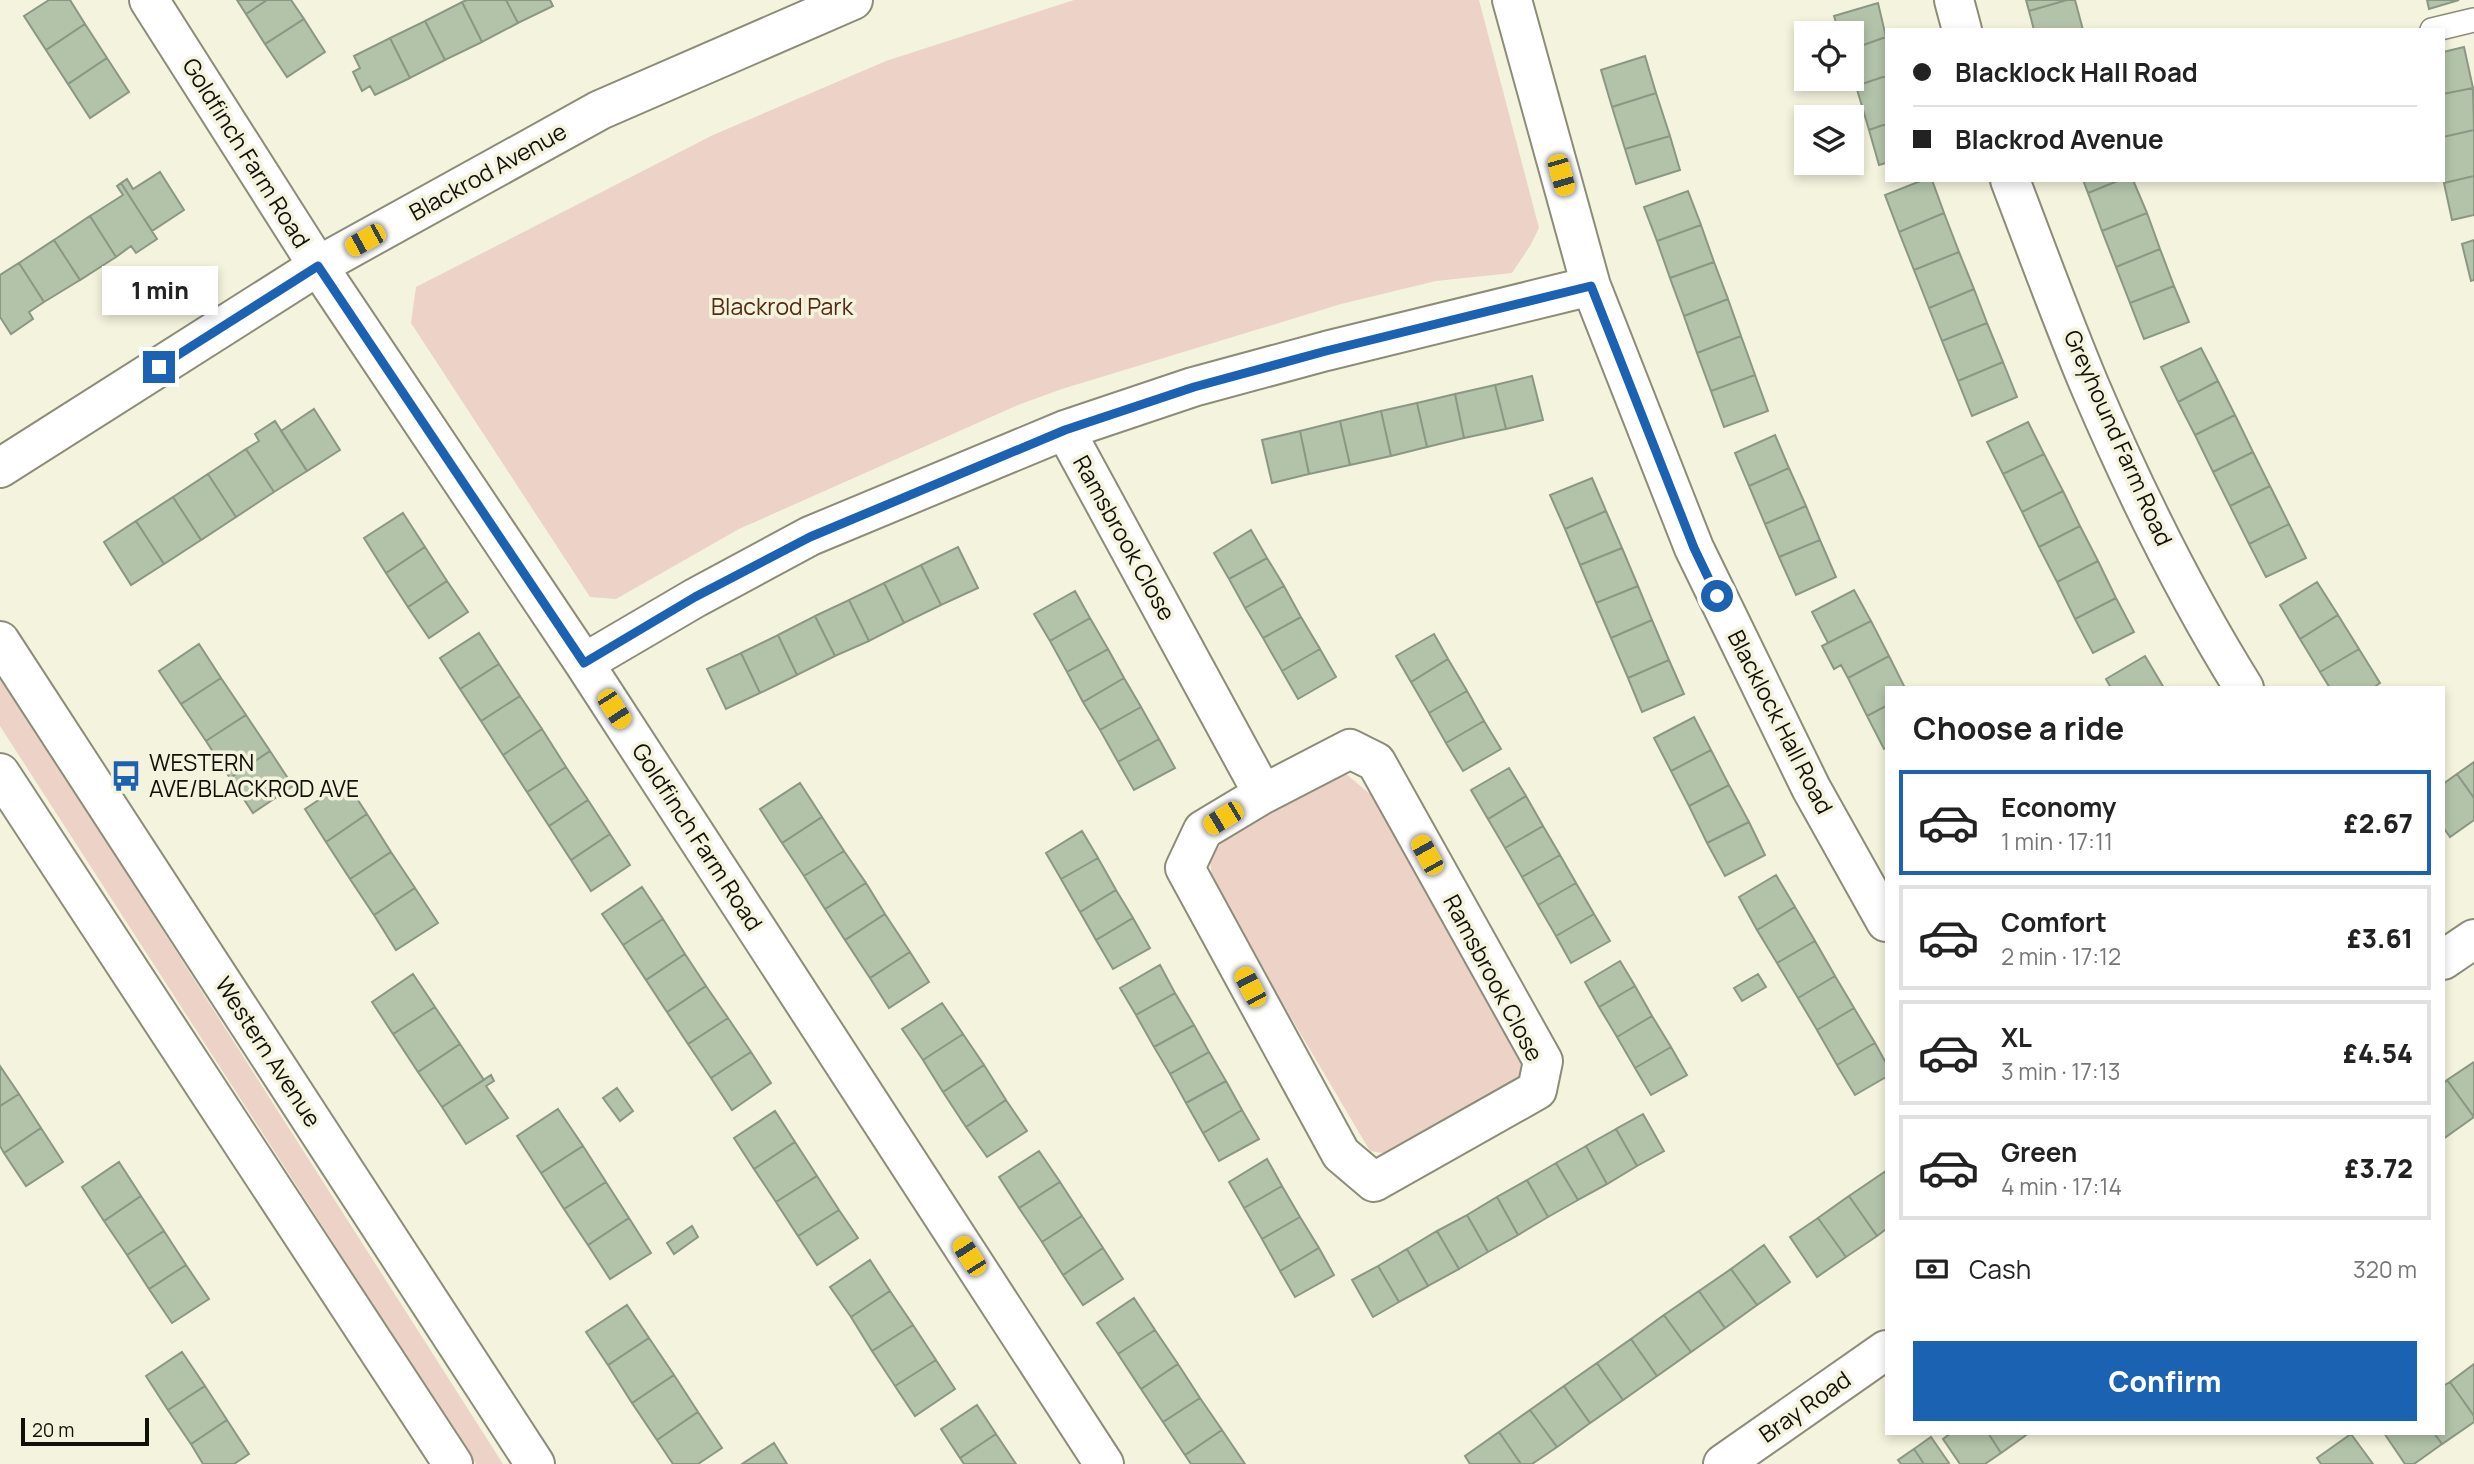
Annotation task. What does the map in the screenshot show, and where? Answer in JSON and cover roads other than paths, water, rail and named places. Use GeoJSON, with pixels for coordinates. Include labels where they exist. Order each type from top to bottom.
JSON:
{"type":"FeatureCollection","features":[{"type":"Feature","properties":{"kind":"street","name":"Goldfinch Farm Road"},"geometry":{"type":"LineString","coordinates":[[149,0],[318,266],[584,663],[1104,1464]]}},
{"type":"Feature","properties":{"kind":"street","name":"Blackrod Avenue"},"geometry":{"type":"LineString","coordinates":[[0,468],[318,266],[600,110],[853,0]]}},
{"type":"Feature","properties":{"kind":"street","name":"Blacklock Hall Road"},"geometry":{"type":"LineString","coordinates":[[1512,0],[1591,286],[1694,548],[1811,788],[1885,920]]}},
{"type":"Feature","properties":{"kind":"street"},"geometry":{"type":"LineString","coordinates":[[1954,0],[1961,28]]}},
{"type":"Feature","properties":{"kind":"street","name":"Greyhound Farm Road"},"geometry":{"type":"LineString","coordinates":[[2011,182],[2089,385],[2145,505],[2217,644],[2243,686]]}},
{"type":"Feature","properties":{"kind":"street"},"geometry":{"type":"LineString","coordinates":[[584,663],[695,597],[810,537],[1065,430],[1207,384],[1326,351],[1591,286]]}},
{"type":"Feature","properties":{"kind":"street","name":"Ramsbrook Close"},"geometry":{"type":"LineString","coordinates":[[1065,430],[1264,794]]}},
{"type":"Feature","properties":{"kind":"street","name":"Western Avenue"},"geometry":{"type":"LineString","coordinates":[[0,641],[535,1464]]}},
{"type":"Feature","properties":{"kind":"street","name":"Ramsbrook Close"},"geometry":{"type":"LineString","coordinates":[[1350,749],[1376,762],[1543,1061],[1537,1090],[1374,1182],[1341,1154],[1185,868],[1203,830],[1264,794],[1350,749]]}},
{"type":"Feature","properties":{"kind":"street"},"geometry":{"type":"LineString","coordinates":[[0,773],[453,1464]]}},
{"type":"Feature","properties":{"kind":"street"},"geometry":{"type":"LineString","coordinates":[[2445,959],[2474,939]]}},
{"type":"Feature","properties":{"kind":"street","name":"Bray Road"},"geometry":{"type":"LineString","coordinates":[[1723,1464],[1885,1351]]}},
{"type":"Feature","properties":{"kind":"lane"},"geometry":{"type":"LineString","coordinates":[[2440,28],[2474,20]]}},
{"type":"Feature","properties":{"kind":"place","name":"WESTERN AVE/BLACKROD AVE"},"geometry":{"type":"Point","coordinates":[126,776]}},
{"type":"Feature","properties":{"kind":"park label","name":"Blackrod Park"},"geometry":{"type":"Point","coordinates":[782,307]}}]}
